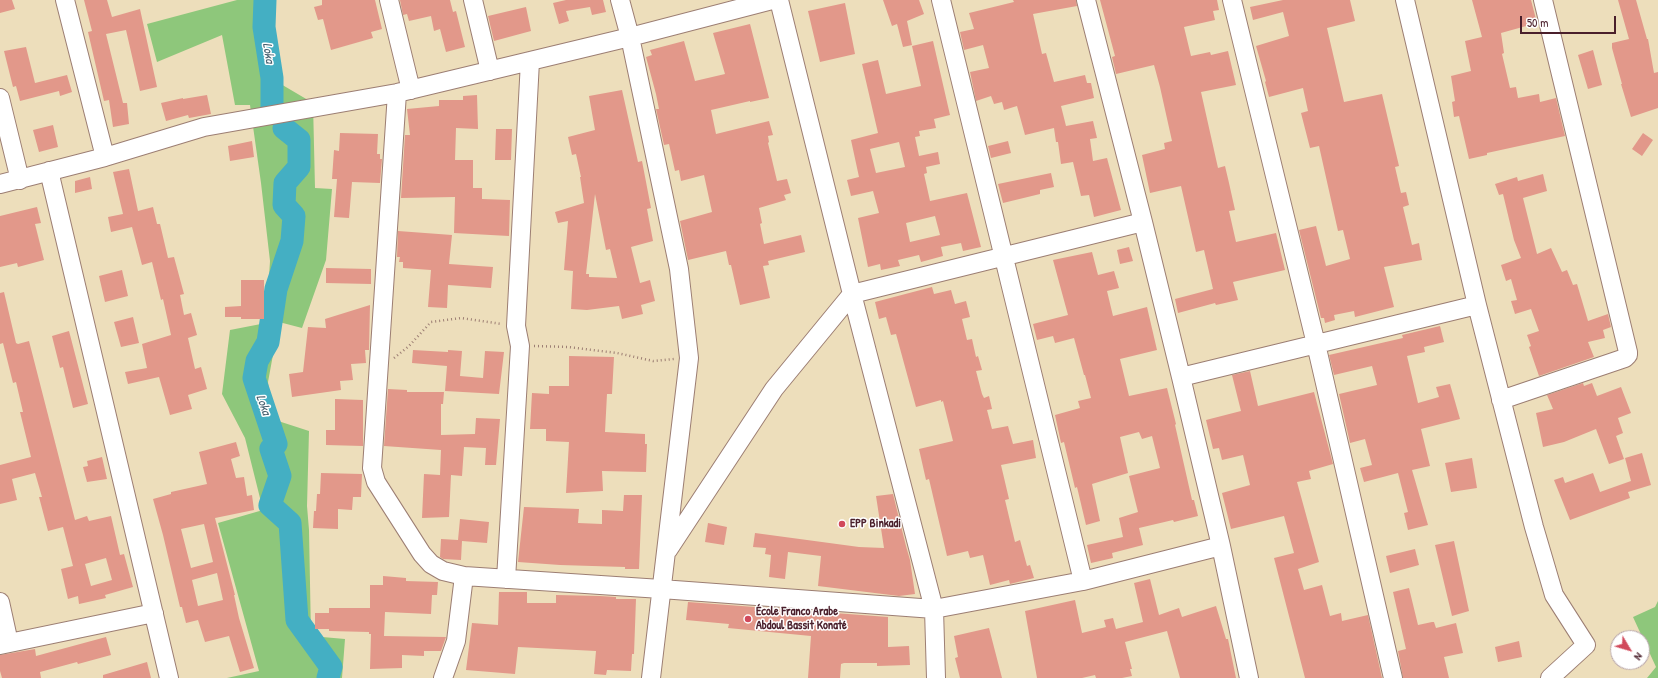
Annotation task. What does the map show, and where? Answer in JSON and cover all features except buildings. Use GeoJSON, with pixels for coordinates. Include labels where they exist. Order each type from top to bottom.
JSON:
{"type":"FeatureCollection","features":[{"type":"Feature","properties":{"kind":"street"},"geometry":{"type":"LineString","coordinates":[[65,0],[105,157]]}},
{"type":"Feature","properties":{"kind":"street"},"geometry":{"type":"LineString","coordinates":[[388,0],[404,92],[378,370],[372,468],[376,482],[422,554],[431,564],[443,571],[464,576],[934,609],[1083,581],[1221,546]]}},
{"type":"Feature","properties":{"kind":"street"},"geometry":{"type":"LineString","coordinates":[[473,0],[490,71]]}},
{"type":"Feature","properties":{"kind":"street"},"geometry":{"type":"LineString","coordinates":[[620,0],[630,37],[679,269],[690,358],[665,553],[651,678]]}},
{"type":"Feature","properties":{"kind":"street"},"geometry":{"type":"LineString","coordinates":[[0,184],[105,157],[204,127],[404,92],[630,37],[772,0]]}},
{"type":"Feature","properties":{"kind":"street"},"geometry":{"type":"LineString","coordinates":[[779,0],[852,294],[934,609],[936,678]]}},
{"type":"Feature","properties":{"kind":"street"},"geometry":{"type":"LineString","coordinates":[[941,0],[1083,581]]}},
{"type":"Feature","properties":{"kind":"street"},"geometry":{"type":"LineString","coordinates":[[1086,0],[1181,377],[1221,546],[1249,678]]}},
{"type":"Feature","properties":{"kind":"street"},"geometry":{"type":"LineString","coordinates":[[1232,0],[1316,344],[1393,678]]}},
{"type":"Feature","properties":{"kind":"street"},"geometry":{"type":"LineString","coordinates":[[1405,0],[1477,305],[1534,527],[1554,595],[1586,645],[1550,678]]}},
{"type":"Feature","properties":{"kind":"street"},"geometry":{"type":"LineString","coordinates":[[1501,400],[1624,358],[1628,352],[1542,0]]}},
{"type":"Feature","properties":{"kind":"street"},"geometry":{"type":"LineString","coordinates":[[506,579],[520,346],[516,326],[530,61]]}},
{"type":"Feature","properties":{"kind":"street"},"geometry":{"type":"LineString","coordinates":[[0,98],[20,180]]}},
{"type":"Feature","properties":{"kind":"street"},"geometry":{"type":"LineString","coordinates":[[49,171],[169,678]]}},
{"type":"Feature","properties":{"kind":"street"},"geometry":{"type":"LineString","coordinates":[[665,553],[774,389],[852,294],[1143,222]]}},
{"type":"Feature","properties":{"kind":"street"},"geometry":{"type":"LineString","coordinates":[[1181,377],[1477,305]]}},
{"type":"Feature","properties":{"kind":"street"},"geometry":{"type":"LineString","coordinates":[[443,678],[456,641],[464,576]]}},
{"type":"Feature","properties":{"kind":"street"},"geometry":{"type":"LineString","coordinates":[[0,602],[4,644],[154,613]]}},
{"type":"Feature","properties":{"kind":"path"},"geometry":{"type":"LineString","coordinates":[[378,370],[409,346],[431,322],[461,318],[516,326]]}},
{"type":"Feature","properties":{"kind":"path"},"geometry":{"type":"LineString","coordinates":[[520,346],[575,348],[617,353],[652,361],[690,358]]}},
{"type":"Feature","properties":{"kind":"green space"},"geometry":{"type":"Polygon","coordinates":[[[237,0],[276,0],[271,18],[274,80],[313,103],[315,188],[332,189],[326,260],[302,328],[279,322],[268,382],[272,419],[309,431],[307,506],[309,530],[311,636],[345,639],[342,678],[227,678],[259,671],[218,523],[263,510],[245,438],[222,394],[230,330],[266,323],[270,261],[261,183],[250,105],[235,105],[222,35],[157,62],[147,24],[237,0]]]}},
{"type":"Feature","properties":{"kind":"green space"},"geometry":{"type":"Polygon","coordinates":[[[1658,601],[1658,678],[1647,678],[1656,667],[1650,654],[1650,630],[1639,630],[1633,617],[1655,607],[1658,601]]]}},
{"type":"Feature","properties":{"kind":"waterway","name":"Loka"},"geometry":{"type":"LineString","coordinates":[[265,0],[264,27],[272,78],[272,107]]}},
{"type":"Feature","properties":{"kind":"waterway","name":"Loka"},"geometry":{"type":"LineString","coordinates":[[284,128],[299,140],[299,167],[285,183],[284,205],[294,216],[292,241],[276,289],[268,342],[257,361],[254,378],[276,444],[271,449],[280,476],[270,505],[290,523],[297,620],[331,667],[328,678]]}},
{"type":"Feature","properties":{"kind":"place","name":"EPP Binkadi"},"geometry":{"type":"Point","coordinates":[842,524]}},
{"type":"Feature","properties":{"kind":"place","name":"École Franco Arabe Abdoul Bassit Konaté"},"geometry":{"type":"Point","coordinates":[748,619]}}]}
